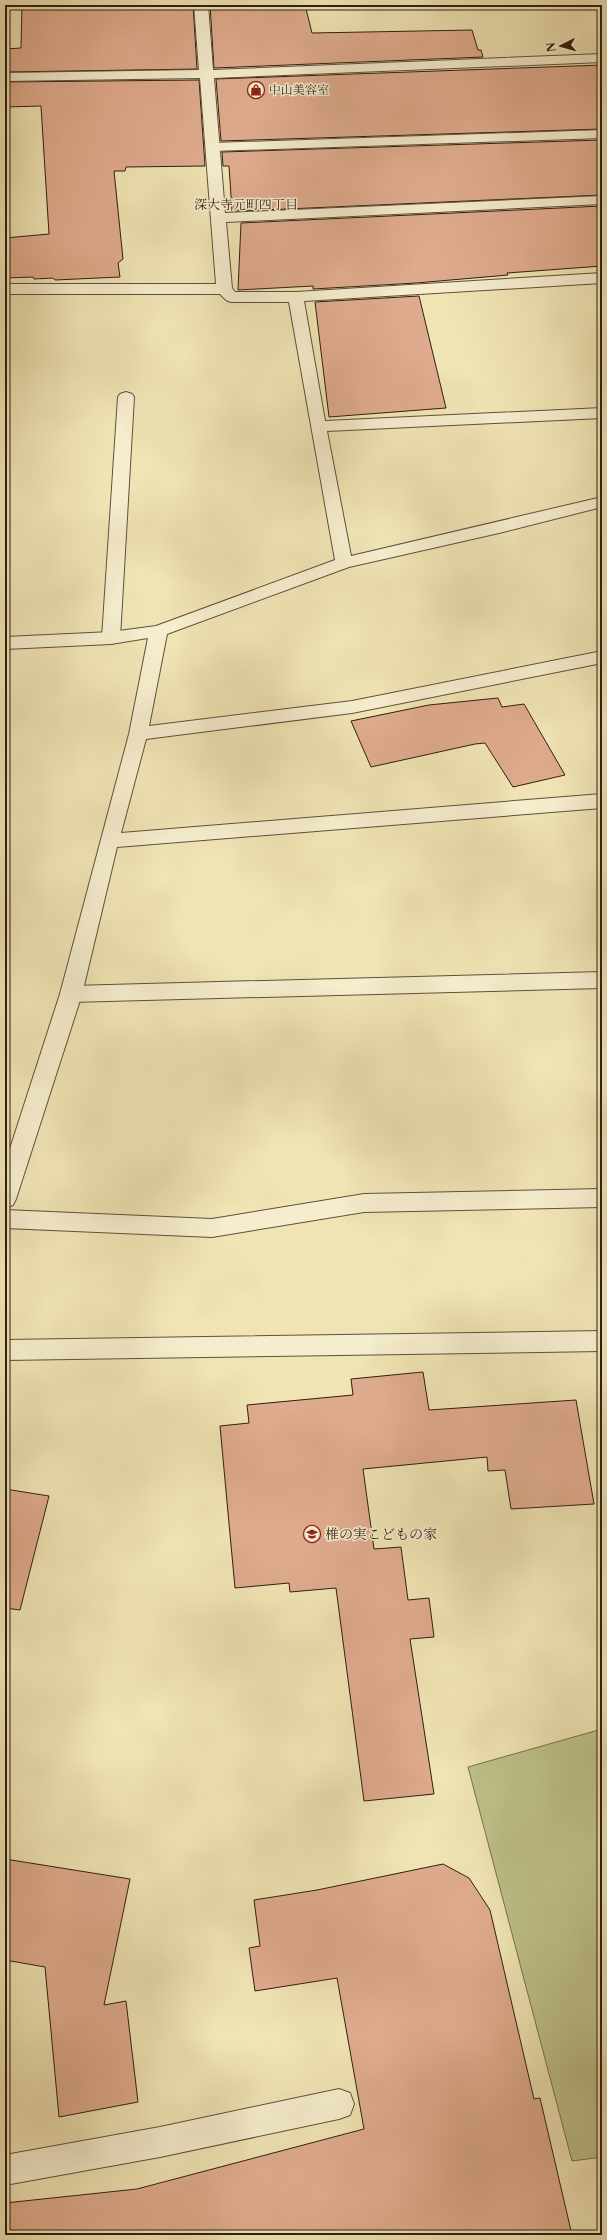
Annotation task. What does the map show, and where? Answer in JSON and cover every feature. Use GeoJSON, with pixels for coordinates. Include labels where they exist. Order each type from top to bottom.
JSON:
{"type":"FeatureCollection","features":[{"type":"Feature","properties":{"kind":"street"},"geometry":{"type":"LineString","coordinates":[[201,5],[224,289],[231,297],[296,297],[602,278]]}},
{"type":"Feature","properties":{"kind":"street"},"geometry":{"type":"LineString","coordinates":[[5,77],[207,74],[602,58]]}},
{"type":"Feature","properties":{"kind":"street"},"geometry":{"type":"LineString","coordinates":[[213,147],[602,134]]}},
{"type":"Feature","properties":{"kind":"street"},"geometry":{"type":"LineString","coordinates":[[219,218],[602,200]]}},
{"type":"Feature","properties":{"kind":"street"},"geometry":{"type":"LineString","coordinates":[[5,289],[224,289]]}},
{"type":"Feature","properties":{"kind":"street"},"geometry":{"type":"LineString","coordinates":[[296,297],[318,426],[344,563]]}},
{"type":"Feature","properties":{"kind":"street"},"geometry":{"type":"LineString","coordinates":[[111,638],[126,397]]}},
{"type":"Feature","properties":{"kind":"street"},"geometry":{"type":"LineString","coordinates":[[318,426],[602,413]]}},
{"type":"Feature","properties":{"kind":"street"},"geometry":{"type":"LineString","coordinates":[[5,643],[111,638],[159,631],[344,563],[499,528],[602,502]]}},
{"type":"Feature","properties":{"kind":"street"},"geometry":{"type":"LineString","coordinates":[[5,1199],[71,994],[109,841],[138,734],[159,631]]}},
{"type":"Feature","properties":{"kind":"street"},"geometry":{"type":"LineString","coordinates":[[138,734],[352,707],[602,657]]}},
{"type":"Feature","properties":{"kind":"street"},"geometry":{"type":"LineString","coordinates":[[109,841],[602,801]]}},
{"type":"Feature","properties":{"kind":"street"},"geometry":{"type":"LineString","coordinates":[[71,994],[602,980]]}},
{"type":"Feature","properties":{"kind":"street"},"geometry":{"type":"LineString","coordinates":[[5,1219],[212,1228],[364,1203],[602,1198]]}},
{"type":"Feature","properties":{"kind":"street"},"geometry":{"type":"LineString","coordinates":[[5,1350],[602,1341]]}},
{"type":"Feature","properties":{"kind":"street"},"geometry":{"type":"LineString","coordinates":[[5,2170],[160,2142],[339,2104]]}},
{"type":"Feature","properties":{"kind":"green space"},"geometry":{"type":"Polygon","coordinates":[[[602,1729],[602,2157],[572,2161],[468,1767],[602,1729]]]}},
{"type":"Feature","properties":{"kind":"building"},"geometry":{"type":"Polygon","coordinates":[[[22,5],[193,5],[197,69],[5,72],[5,49],[21,48],[22,5]]]}},
{"type":"Feature","properties":{"kind":"building"},"geometry":{"type":"Polygon","coordinates":[[[210,5],[305,5],[312,33],[472,30],[478,50],[481,50],[483,57],[214,68],[210,5]]]}},
{"type":"Feature","properties":{"kind":"building"},"geometry":{"type":"Polygon","coordinates":[[[602,65],[602,129],[221,141],[216,79],[602,65]]]}},
{"type":"Feature","properties":{"kind":"building"},"geometry":{"type":"Polygon","coordinates":[[[199,80],[205,166],[126,167],[125,171],[114,171],[123,259],[118,263],[120,277],[55,280],[53,278],[34,279],[33,277],[5,278],[5,238],[49,234],[41,106],[5,107],[5,82],[199,80]]]}},
{"type":"Feature","properties":{"kind":"building"},"geometry":{"type":"Polygon","coordinates":[[[602,140],[602,195],[242,211],[232,211],[229,166],[223,166],[222,152],[602,140]]]}},
{"type":"Feature","properties":{"kind":"building"},"geometry":{"type":"Polygon","coordinates":[[[602,206],[602,266],[507,273],[508,275],[416,283],[313,289],[313,286],[238,290],[241,223],[602,206]]]}},
{"type":"Feature","properties":{"kind":"building"},"geometry":{"type":"Polygon","coordinates":[[[419,296],[446,408],[329,417],[315,302],[419,296]]]}},
{"type":"Feature","properties":{"kind":"building"},"geometry":{"type":"Polygon","coordinates":[[[498,698],[502,707],[524,704],[565,775],[513,787],[485,743],[371,767],[351,721],[429,705],[498,698]]]}},
{"type":"Feature","properties":{"kind":"building"},"geometry":{"type":"Polygon","coordinates":[[[423,1372],[429,1410],[576,1400],[594,1504],[511,1509],[505,1470],[488,1471],[487,1457],[363,1469],[374,1549],[401,1547],[408,1600],[429,1598],[434,1637],[410,1639],[434,1794],[364,1801],[336,1588],[290,1592],[289,1583],[235,1588],[220,1426],[249,1423],[247,1405],[353,1395],[351,1379],[423,1372]]]}},
{"type":"Feature","properties":{"kind":"building"},"geometry":{"type":"Polygon","coordinates":[[[5,1489],[49,1496],[20,1610],[5,1608],[5,1489]]]}},
{"type":"Feature","properties":{"kind":"building"},"geometry":{"type":"Polygon","coordinates":[[[5,1859],[130,1879],[104,2005],[126,2001],[138,2102],[59,2117],[45,1967],[5,1960],[5,1859]]]}},
{"type":"Feature","properties":{"kind":"building"},"geometry":{"type":"Polygon","coordinates":[[[443,1864],[469,1878],[490,1910],[534,2099],[540,2098],[572,2235],[5,2235],[5,2203],[137,2189],[364,2129],[337,1978],[255,1991],[249,1948],[260,1946],[254,1900],[317,1890],[443,1864]]]}},
{"type":"Feature","properties":{"kind":"place","name":"中山美容室"},"geometry":{"type":"Point","coordinates":[256,90]}},
{"type":"Feature","properties":{"kind":"place","name":"椎の実こどもの家"},"geometry":{"type":"Point","coordinates":[312,1534]}},
{"type":"Feature","properties":{"kind":"district","name":"深大寺元町四丁目"},"geometry":{"type":"Point","coordinates":[246,204]}}]}
